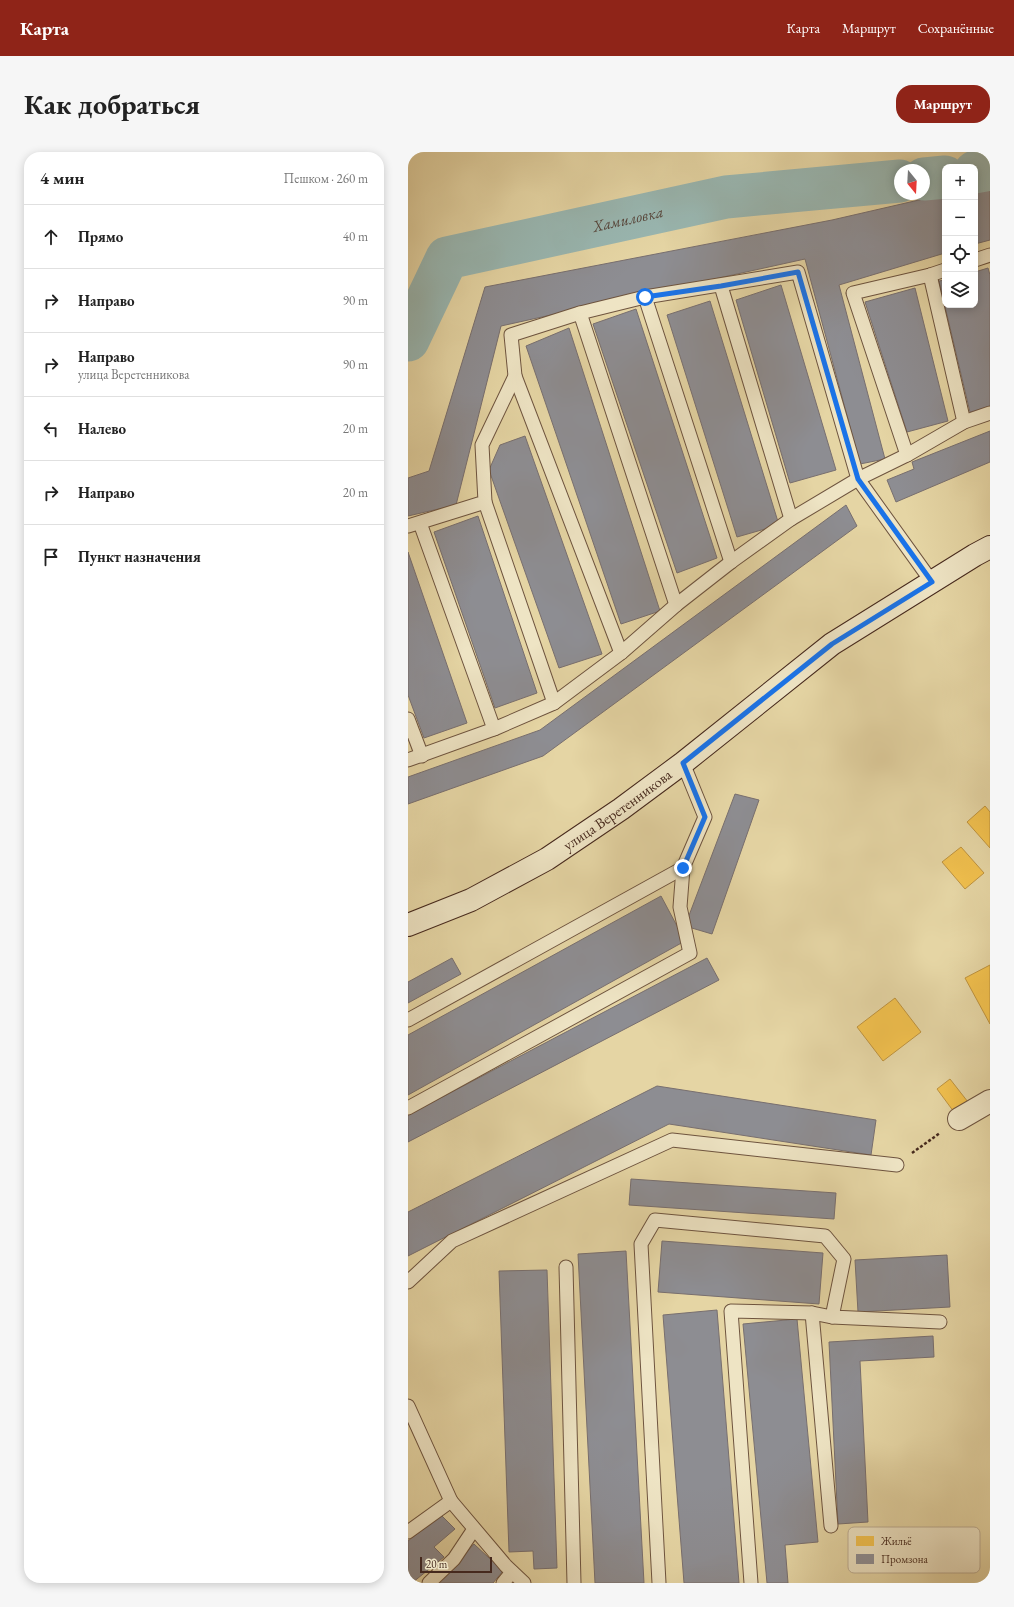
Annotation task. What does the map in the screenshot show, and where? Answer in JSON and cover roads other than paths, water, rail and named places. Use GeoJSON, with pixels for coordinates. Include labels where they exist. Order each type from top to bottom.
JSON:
{"type":"FeatureCollection","features":[{"type":"Feature","properties":{"kind":"main road","name":"улица Веретенникова"},"geometry":{"type":"LineString","coordinates":[[408,925],[471,900],[547,859],[621,809],[683,763],[832,644],[932,582],[985,552]]}},
{"type":"Feature","properties":{"kind":"main road"},"geometry":{"type":"LineString","coordinates":[[959,1119],[990,1102]]}},
{"type":"Feature","properties":{"kind":"lane"},"geometry":{"type":"LineString","coordinates":[[978,259],[990,255]]}},
{"type":"Feature","properties":{"kind":"lane"},"geometry":{"type":"LineString","coordinates":[[907,455],[853,293],[942,271]]}},
{"type":"Feature","properties":{"kind":"lane"},"geometry":{"type":"LineString","coordinates":[[620,653],[515,376],[511,335],[580,313],[645,297],[721,286],[798,272],[858,479],[932,582]]}},
{"type":"Feature","properties":{"kind":"lane"},"geometry":{"type":"LineString","coordinates":[[930,275],[964,422]]}},
{"type":"Feature","properties":{"kind":"lane"},"geometry":{"type":"LineString","coordinates":[[721,286],[791,519]]}},
{"type":"Feature","properties":{"kind":"lane"},"geometry":{"type":"LineString","coordinates":[[645,297],[731,562]]}},
{"type":"Feature","properties":{"kind":"lane"},"geometry":{"type":"LineString","coordinates":[[580,313],[676,605]]}},
{"type":"Feature","properties":{"kind":"lane"},"geometry":{"type":"LineString","coordinates":[[515,376],[482,445],[485,502],[554,703]]}},
{"type":"Feature","properties":{"kind":"lane"},"geometry":{"type":"LineString","coordinates":[[408,760],[494,729],[554,703],[620,653],[676,605],[731,562],[791,519],[858,479],[907,455],[964,422],[990,413]]}},
{"type":"Feature","properties":{"kind":"lane"},"geometry":{"type":"LineString","coordinates":[[485,502],[414,525],[494,729]]}},
{"type":"Feature","properties":{"kind":"lane"},"geometry":{"type":"LineString","coordinates":[[408,719],[422,756]]}},
{"type":"Feature","properties":{"kind":"lane"},"geometry":{"type":"LineString","coordinates":[[408,1108],[690,953],[680,907],[683,868],[705,817],[683,763]]}},
{"type":"Feature","properties":{"kind":"lane"},"geometry":{"type":"LineString","coordinates":[[408,1020],[683,868]]}},
{"type":"Feature","properties":{"kind":"lane"},"geometry":{"type":"LineString","coordinates":[[408,1282],[452,1241],[672,1140],[897,1165]]}},
{"type":"Feature","properties":{"kind":"lane"},"geometry":{"type":"LineString","coordinates":[[659,1583],[641,1244],[655,1220],[825,1236],[844,1258],[832,1317]]}},
{"type":"Feature","properties":{"kind":"lane"},"geometry":{"type":"LineString","coordinates":[[566,1267],[574,1583]]}},
{"type":"Feature","properties":{"kind":"lane"},"geometry":{"type":"LineString","coordinates":[[751,1583],[731,1311],[812,1313],[832,1317],[940,1322]]}},
{"type":"Feature","properties":{"kind":"lane"},"geometry":{"type":"LineString","coordinates":[[812,1313],[831,1526]]}},
{"type":"Feature","properties":{"kind":"lane"},"geometry":{"type":"LineString","coordinates":[[408,1406],[451,1501],[512,1572],[524,1583]]}},
{"type":"Feature","properties":{"kind":"lane"},"geometry":{"type":"LineString","coordinates":[[408,1532],[451,1501]]}},
{"type":"Feature","properties":{"kind":"lane"},"geometry":{"type":"LineString","coordinates":[[429,1583],[454,1559],[474,1529]]}},
{"type":"Feature","properties":{"kind":"lane"},"geometry":{"type":"LineString","coordinates":[[503,1583],[512,1572]]}},
{"type":"Feature","properties":{"kind":"waterway","name":"Хамиловка"},"geometry":{"type":"LineString","coordinates":[[978,171],[990,169]]}},
{"type":"Feature","properties":{"kind":"waterway","name":"Хамиловка"},"geometry":{"type":"LineString","coordinates":[[930,178],[942,177]]}},
{"type":"Feature","properties":{"kind":"waterway","name":"Хамиловка"},"geometry":{"type":"LineString","coordinates":[[408,340],[447,258],[726,197],[894,182]]}}]}
